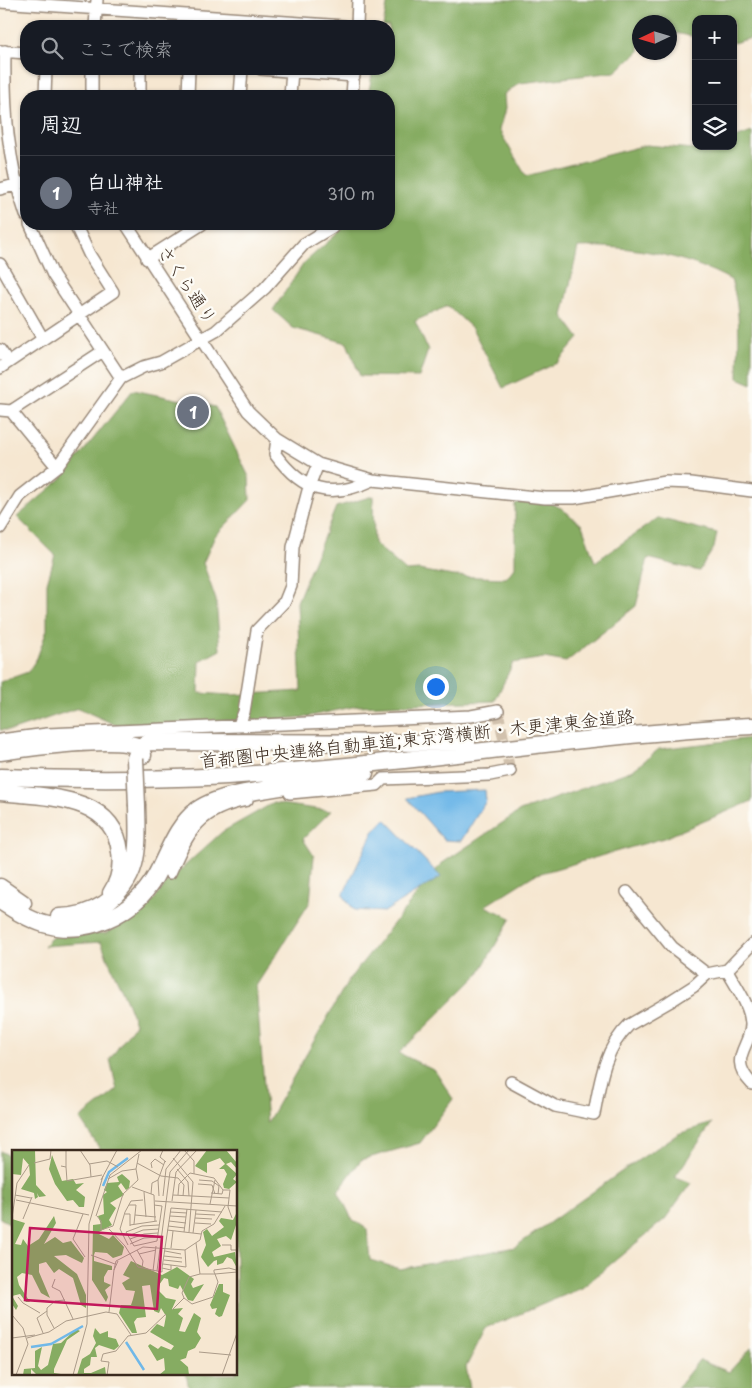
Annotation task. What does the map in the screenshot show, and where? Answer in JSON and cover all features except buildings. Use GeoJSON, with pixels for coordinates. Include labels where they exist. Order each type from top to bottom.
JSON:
{"type":"FeatureCollection","features":[{"type":"Feature","properties":{"kind":"highway","name":"首都圏中央連絡自動車道;東京湾横断・木更津東金道路"},"geometry":{"type":"LineString","coordinates":[[0,777],[129,780],[227,776],[424,758],[644,732],[752,726]]}},
{"type":"Feature","properties":{"kind":"highway","name":"首都圏中央連絡自動車道;東京湾横断・木更津東金道路"},"geometry":{"type":"LineString","coordinates":[[0,783],[119,785],[226,781],[424,762],[718,728]]}},
{"type":"Feature","properties":{"kind":"highway"},"geometry":{"type":"LineString","coordinates":[[0,887],[31,908],[54,916],[79,916],[105,912],[131,875],[137,853],[141,806],[140,755],[149,742],[456,744],[644,732]]}},
{"type":"Feature","properties":{"kind":"highway"},"geometry":{"type":"LineString","coordinates":[[0,752],[74,744],[126,742],[140,755]]}},
{"type":"Feature","properties":{"kind":"highway"},"geometry":{"type":"LineString","coordinates":[[0,901],[31,919],[58,927],[85,926],[105,912],[144,894],[156,875],[177,832],[198,810],[211,802],[244,792],[424,762]]}},
{"type":"Feature","properties":{"kind":"highway"},"geometry":{"type":"LineString","coordinates":[[0,792],[76,802],[95,811],[110,826],[119,846],[120,869],[105,912]]}},
{"type":"Feature","properties":{"kind":"street"},"geometry":{"type":"LineString","coordinates":[[357,20],[358,0]]}},
{"type":"Feature","properties":{"kind":"street"},"geometry":{"type":"LineString","coordinates":[[0,2],[97,5],[273,20]]}},
{"type":"Feature","properties":{"kind":"street"},"geometry":{"type":"LineString","coordinates":[[96,20],[97,5]]}},
{"type":"Feature","properties":{"kind":"street"},"geometry":{"type":"LineString","coordinates":[[20,52],[2,51],[4,102],[9,152],[20,181]]}},
{"type":"Feature","properties":{"kind":"street"},"geometry":{"type":"LineString","coordinates":[[45,90],[46,75]]}},
{"type":"Feature","properties":{"kind":"street"},"geometry":{"type":"LineString","coordinates":[[92,75],[92,90]]}},
{"type":"Feature","properties":{"kind":"street"},"geometry":{"type":"LineString","coordinates":[[140,75],[140,90]]}},
{"type":"Feature","properties":{"kind":"street"},"geometry":{"type":"LineString","coordinates":[[188,75],[188,90]]}},
{"type":"Feature","properties":{"kind":"street"},"geometry":{"type":"LineString","coordinates":[[240,90],[242,75]]}},
{"type":"Feature","properties":{"kind":"street"},"geometry":{"type":"LineString","coordinates":[[290,90],[292,75]]}},
{"type":"Feature","properties":{"kind":"street"},"geometry":{"type":"LineString","coordinates":[[352,90],[354,75]]}},
{"type":"Feature","properties":{"kind":"street"},"geometry":{"type":"LineString","coordinates":[[0,189],[20,184]]}},
{"type":"Feature","properties":{"kind":"street"},"geometry":{"type":"LineString","coordinates":[[33,230],[53,275],[121,378]]}},
{"type":"Feature","properties":{"kind":"street"},"geometry":{"type":"LineString","coordinates":[[0,350],[4,365],[114,292],[89,254],[78,230]]}},
{"type":"Feature","properties":{"kind":"street","name":"さくら通り"},"geometry":{"type":"LineString","coordinates":[[130,230],[248,411],[276,439],[318,464],[373,480],[544,498],[574,498],[665,482],[691,483],[752,491]]}},
{"type":"Feature","properties":{"kind":"street"},"geometry":{"type":"LineString","coordinates":[[147,259],[182,230]]}},
{"type":"Feature","properties":{"kind":"street"},"geometry":{"type":"LineString","coordinates":[[0,528],[20,496],[57,467],[121,378],[143,367],[161,362],[203,341],[265,288],[304,244],[327,230]]}},
{"type":"Feature","properties":{"kind":"street"},"geometry":{"type":"LineString","coordinates":[[0,264],[44,339]]}},
{"type":"Feature","properties":{"kind":"street"},"geometry":{"type":"LineString","coordinates":[[57,467],[5,410],[103,351]]}},
{"type":"Feature","properties":{"kind":"street"},"geometry":{"type":"LineString","coordinates":[[276,439],[275,454],[309,487],[322,490],[356,488],[373,480]]}},
{"type":"Feature","properties":{"kind":"street"},"geometry":{"type":"LineString","coordinates":[[238,727],[244,712],[257,630],[285,601],[291,586],[293,547],[309,487],[318,464]]}},
{"type":"Feature","properties":{"kind":"street"},"geometry":{"type":"LineString","coordinates":[[0,740],[47,734],[471,716],[498,711]]}},
{"type":"Feature","properties":{"kind":"street"},"geometry":{"type":"LineString","coordinates":[[170,872],[194,825],[210,812],[237,802],[316,790],[377,785],[383,779],[490,775],[510,771]]}},
{"type":"Feature","properties":{"kind":"street"},"geometry":{"type":"LineString","coordinates":[[627,892],[672,947],[707,974]]}},
{"type":"Feature","properties":{"kind":"street"},"geometry":{"type":"LineString","coordinates":[[510,1082],[555,1106],[594,1114],[607,1058],[620,1034],[629,1025],[694,986],[707,974],[727,970],[752,944]]}},
{"type":"Feature","properties":{"kind":"street"},"geometry":{"type":"LineString","coordinates":[[727,970],[751,1023],[749,1037],[741,1055],[743,1072],[752,1084]]}},
{"type":"Feature","properties":{"kind":"green space"},"geometry":{"type":"Polygon","coordinates":[[[388,0],[752,0],[752,38],[737,42],[737,15],[692,15],[692,36],[677,33],[677,15],[632,15],[632,57],[615,72],[520,83],[504,94],[505,109],[499,130],[526,176],[646,145],[692,150],[737,150],[737,138],[752,132],[752,384],[738,378],[738,316],[731,280],[695,264],[657,253],[617,248],[578,247],[563,316],[579,338],[557,363],[503,388],[472,328],[448,306],[415,321],[428,350],[419,377],[360,376],[347,343],[293,328],[273,310],[304,263],[340,230],[395,230],[395,90],[369,90],[372,75],[395,75],[395,20],[384,20],[388,0]]]}},
{"type":"Feature","properties":{"kind":"green space"},"geometry":{"type":"Polygon","coordinates":[[[133,390],[215,407],[249,477],[250,500],[215,536],[203,563],[216,600],[220,650],[200,661],[199,693],[230,695],[301,691],[297,602],[336,507],[373,496],[374,543],[406,571],[419,570],[453,576],[506,578],[515,567],[515,504],[535,497],[561,508],[582,525],[595,562],[658,518],[717,533],[714,548],[699,571],[648,558],[636,606],[566,662],[544,658],[513,663],[495,701],[357,706],[306,717],[129,731],[78,708],[13,730],[0,730],[0,682],[28,672],[37,658],[47,630],[47,583],[55,555],[17,517],[60,480],[133,390]]]}},
{"type":"Feature","properties":{"kind":"green space"},"geometry":{"type":"Polygon","coordinates":[[[752,738],[752,801],[664,838],[534,875],[485,906],[511,918],[478,975],[399,1053],[435,1071],[453,1099],[420,1143],[361,1160],[338,1191],[352,1219],[367,1229],[370,1260],[400,1269],[515,1247],[678,1134],[712,1123],[675,1177],[691,1183],[665,1219],[582,1288],[486,1328],[466,1367],[470,1388],[189,1388],[186,1376],[238,1376],[238,1150],[100,1149],[80,1119],[117,1090],[110,1059],[135,1024],[128,1003],[101,942],[44,946],[52,937],[106,933],[143,914],[168,881],[222,832],[273,803],[331,811],[303,839],[314,856],[310,902],[256,986],[267,1123],[350,978],[441,864],[520,811],[633,770],[659,749],[752,738]]]}},
{"type":"Feature","properties":{"kind":"green space"},"geometry":{"type":"Polygon","coordinates":[[[0,1151],[12,1157],[12,1225],[0,1218],[0,1151]]]}},
{"type":"Feature","properties":{"kind":"green space"},"geometry":{"type":"Polygon","coordinates":[[[752,1347],[752,1388],[677,1388],[699,1360],[729,1372],[752,1347]]]}},
{"type":"Feature","properties":{"kind":"water"},"geometry":{"type":"Polygon","coordinates":[[[485,790],[486,801],[461,841],[444,840],[407,798],[438,792],[485,790]]]}},
{"type":"Feature","properties":{"kind":"water"},"geometry":{"type":"Polygon","coordinates":[[[385,819],[441,877],[384,912],[354,910],[343,895],[373,832],[385,819]]]}},
{"type":"Feature","properties":{"kind":"tunnel"},"geometry":{"type":"LineString","coordinates":[[498,711],[510,771]]}},
{"type":"Feature","properties":{"kind":"place","name":"白山神社"},"geometry":{"type":"Point","coordinates":[193,412]}}]}
